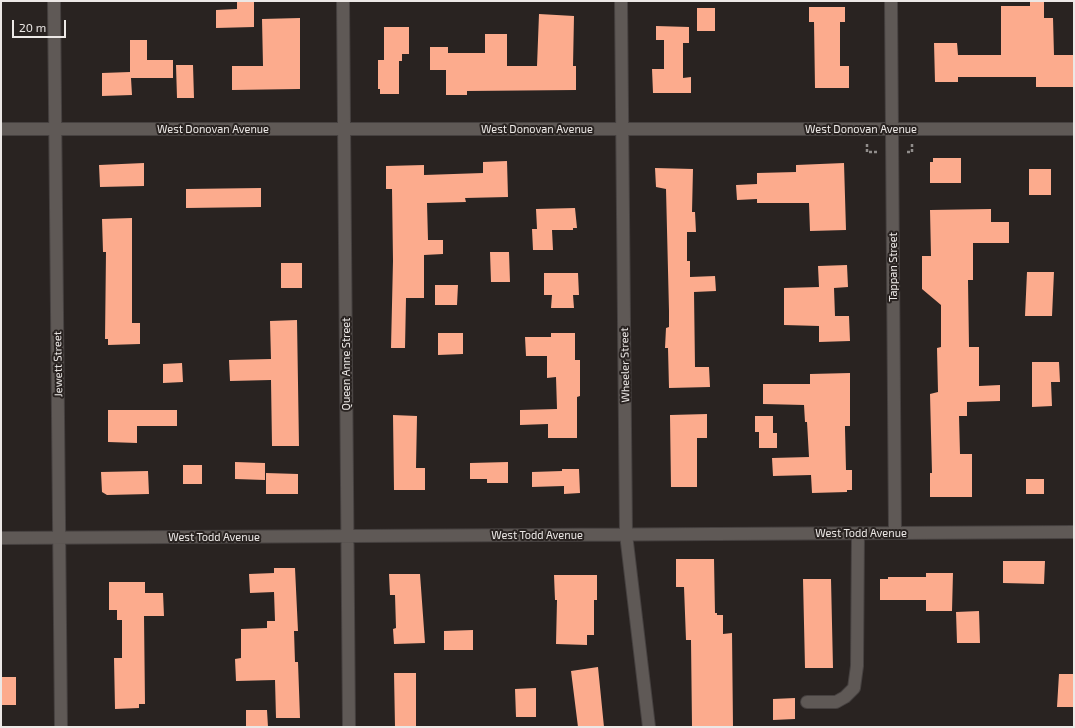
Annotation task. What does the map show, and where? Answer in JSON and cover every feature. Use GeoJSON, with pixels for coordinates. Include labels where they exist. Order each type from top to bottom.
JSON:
{"type":"FeatureCollection","features":[{"type":"Feature","properties":{"kind":"street","name":"Jewett Street"},"geometry":{"type":"LineString","coordinates":[[54,1],[61,727]]}},
{"type":"Feature","properties":{"kind":"street","name":"Queen Anne Street"},"geometry":{"type":"LineString","coordinates":[[343,1],[349,727]]}},
{"type":"Feature","properties":{"kind":"street","name":"Wheeler Street"},"geometry":{"type":"LineString","coordinates":[[621,1],[626,534],[649,727]]}},
{"type":"Feature","properties":{"kind":"street","name":"Tappan Street"},"geometry":{"type":"LineString","coordinates":[[891,1],[895,533]]}},
{"type":"Feature","properties":{"kind":"street","name":"West Donovan Avenue"},"geometry":{"type":"LineString","coordinates":[[1,129],[1074,129]]}},
{"type":"Feature","properties":{"kind":"street","name":"West Todd Avenue"},"geometry":{"type":"LineString","coordinates":[[1,538],[1074,532]]}},
{"type":"Feature","properties":{"kind":"street"},"geometry":{"type":"LineString","coordinates":[[807,702],[836,702],[845,697],[854,688],[857,666],[858,533]]}},
{"type":"Feature","properties":{"kind":"building"},"geometry":{"type":"Polygon","coordinates":[[[237,1],[254,1],[254,27],[216,28],[216,10],[237,9],[237,1]]]}},
{"type":"Feature","properties":{"kind":"building"},"geometry":{"type":"Polygon","coordinates":[[[1030,1],[1044,1],[1044,18],[1053,18],[1054,55],[1074,55],[1074,87],[1036,87],[1036,77],[958,77],[958,82],[935,82],[934,43],[957,43],[958,55],[1001,55],[1001,6],[1030,6],[1030,1]]]}},
{"type":"Feature","properties":{"kind":"building"},"geometry":{"type":"Polygon","coordinates":[[[809,7],[845,7],[845,22],[840,22],[840,66],[849,66],[849,88],[815,88],[814,22],[809,22],[809,7]]]}},
{"type":"Feature","properties":{"kind":"building"},"geometry":{"type":"Polygon","coordinates":[[[697,8],[715,8],[715,31],[697,31],[697,8]]]}},
{"type":"Feature","properties":{"kind":"building"},"geometry":{"type":"Polygon","coordinates":[[[539,14],[574,16],[573,66],[576,66],[576,90],[467,91],[467,95],[446,95],[446,70],[430,70],[430,47],[448,47],[448,53],[485,53],[485,34],[507,34],[507,66],[537,66],[539,14]]]}},
{"type":"Feature","properties":{"kind":"building"},"geometry":{"type":"Polygon","coordinates":[[[300,18],[300,89],[232,90],[232,66],[263,66],[262,19],[300,18]]]}},
{"type":"Feature","properties":{"kind":"building"},"geometry":{"type":"Polygon","coordinates":[[[656,26],[689,27],[689,43],[683,43],[683,78],[691,77],[691,93],[653,93],[652,69],[664,69],[664,40],[656,40],[656,26]]]}},
{"type":"Feature","properties":{"kind":"building"},"geometry":{"type":"Polygon","coordinates":[[[384,27],[409,27],[409,54],[402,54],[402,61],[399,61],[399,94],[380,94],[380,89],[378,89],[378,60],[384,60],[384,27]]]}},
{"type":"Feature","properties":{"kind":"building"},"geometry":{"type":"Polygon","coordinates":[[[130,40],[147,40],[147,60],[173,60],[173,78],[131,78],[132,95],[102,96],[102,73],[130,72],[130,40]]]}},
{"type":"Feature","properties":{"kind":"building"},"geometry":{"type":"Polygon","coordinates":[[[176,65],[193,65],[194,98],[177,98],[176,65]]]}},
{"type":"Feature","properties":{"kind":"building"},"geometry":{"type":"Polygon","coordinates":[[[933,158],[961,158],[961,183],[930,183],[930,162],[933,162],[933,158]]]}},
{"type":"Feature","properties":{"kind":"building"},"geometry":{"type":"Polygon","coordinates":[[[507,161],[508,197],[465,198],[466,202],[427,203],[428,240],[443,240],[443,254],[424,255],[424,298],[406,298],[405,348],[391,348],[393,261],[392,189],[386,189],[386,166],[424,165],[424,175],[483,173],[483,162],[507,161]]]}},
{"type":"Feature","properties":{"kind":"building"},"geometry":{"type":"Polygon","coordinates":[[[144,163],[144,186],[100,187],[99,165],[144,163]]]}},
{"type":"Feature","properties":{"kind":"building"},"geometry":{"type":"Polygon","coordinates":[[[844,163],[846,230],[810,231],[809,203],[757,203],[757,199],[737,200],[736,185],[757,184],[757,173],[796,172],[796,165],[844,163]]]}},
{"type":"Feature","properties":{"kind":"building"},"geometry":{"type":"Polygon","coordinates":[[[655,168],[693,169],[692,212],[695,212],[696,232],[687,232],[687,261],[690,261],[690,277],[715,276],[716,291],[694,292],[695,367],[709,367],[710,387],[669,388],[668,348],[665,348],[666,328],[669,327],[666,189],[656,187],[655,168]]]}},
{"type":"Feature","properties":{"kind":"building"},"geometry":{"type":"Polygon","coordinates":[[[1029,169],[1051,169],[1051,195],[1029,195],[1029,169]]]}},
{"type":"Feature","properties":{"kind":"building"},"geometry":{"type":"Polygon","coordinates":[[[261,188],[261,207],[186,208],[186,189],[261,188]]]}},
{"type":"Feature","properties":{"kind":"building"},"geometry":{"type":"Polygon","coordinates":[[[575,208],[577,228],[573,228],[573,230],[552,230],[553,250],[533,250],[532,229],[537,229],[536,209],[575,208]]]}},
{"type":"Feature","properties":{"kind":"building"},"geometry":{"type":"Polygon","coordinates":[[[991,209],[991,222],[1009,222],[1009,243],[973,243],[973,280],[968,280],[969,347],[979,347],[979,386],[1000,385],[1000,401],[967,402],[967,416],[959,416],[960,454],[972,454],[972,497],[930,497],[930,473],[932,473],[930,394],[938,392],[937,348],[941,347],[941,305],[922,289],[922,256],[931,256],[930,210],[991,209]]]}},
{"type":"Feature","properties":{"kind":"building"},"geometry":{"type":"Polygon","coordinates":[[[132,218],[132,323],[140,323],[140,344],[108,345],[108,339],[105,339],[106,252],[103,252],[102,219],[132,218]]]}},
{"type":"Feature","properties":{"kind":"building"},"geometry":{"type":"Polygon","coordinates":[[[490,252],[509,252],[510,282],[491,282],[490,252]]]}},
{"type":"Feature","properties":{"kind":"building"},"geometry":{"type":"Polygon","coordinates":[[[281,263],[302,263],[302,288],[281,288],[281,263]]]}},
{"type":"Feature","properties":{"kind":"building"},"geometry":{"type":"Polygon","coordinates":[[[847,265],[848,287],[834,288],[835,316],[849,316],[850,341],[819,342],[819,326],[784,325],[784,288],[819,287],[818,266],[847,265]]]}},
{"type":"Feature","properties":{"kind":"building"},"geometry":{"type":"Polygon","coordinates":[[[1027,272],[1054,272],[1052,316],[1025,316],[1027,272]]]}},
{"type":"Feature","properties":{"kind":"building"},"geometry":{"type":"Polygon","coordinates":[[[544,273],[578,273],[579,295],[573,295],[574,308],[551,308],[552,295],[544,295],[544,273]]]}},
{"type":"Feature","properties":{"kind":"building"},"geometry":{"type":"Polygon","coordinates":[[[435,285],[458,285],[457,305],[435,305],[435,285]]]}},
{"type":"Feature","properties":{"kind":"building"},"geometry":{"type":"Polygon","coordinates":[[[297,320],[299,446],[272,446],[271,380],[230,381],[229,360],[271,359],[270,321],[297,320]]]}},
{"type":"Feature","properties":{"kind":"building"},"geometry":{"type":"Polygon","coordinates":[[[438,333],[463,333],[463,354],[438,355],[438,333]]]}},
{"type":"Feature","properties":{"kind":"building"},"geometry":{"type":"Polygon","coordinates":[[[551,333],[575,333],[575,360],[580,360],[580,396],[577,397],[577,438],[548,438],[548,424],[520,425],[520,410],[557,409],[556,377],[547,378],[547,356],[526,356],[525,337],[551,337],[551,333]]]}},
{"type":"Feature","properties":{"kind":"building"},"geometry":{"type":"Polygon","coordinates":[[[1032,362],[1059,362],[1060,382],[1051,382],[1052,406],[1032,407],[1032,362]]]}},
{"type":"Feature","properties":{"kind":"building"},"geometry":{"type":"Polygon","coordinates":[[[182,363],[183,382],[163,383],[163,364],[182,363]]]}},
{"type":"Feature","properties":{"kind":"building"},"geometry":{"type":"Polygon","coordinates":[[[850,373],[850,426],[845,426],[845,429],[846,470],[852,470],[852,490],[847,490],[847,492],[812,493],[811,475],[773,476],[772,458],[809,457],[807,422],[805,422],[804,405],[763,404],[763,384],[810,384],[810,374],[850,373]]]}},
{"type":"Feature","properties":{"kind":"building"},"geometry":{"type":"Polygon","coordinates":[[[108,410],[177,410],[177,426],[137,426],[137,443],[108,442],[108,410]]]}},
{"type":"Feature","properties":{"kind":"building"},"geometry":{"type":"Polygon","coordinates":[[[707,414],[707,438],[697,438],[697,487],[671,487],[670,415],[707,414]]]}},
{"type":"Feature","properties":{"kind":"building"},"geometry":{"type":"Polygon","coordinates":[[[393,415],[417,416],[416,468],[425,468],[425,490],[394,490],[393,415]]]}},
{"type":"Feature","properties":{"kind":"building"},"geometry":{"type":"Polygon","coordinates":[[[755,416],[773,416],[773,433],[777,433],[777,448],[759,448],[759,432],[755,432],[755,416]]]}},
{"type":"Feature","properties":{"kind":"building"},"geometry":{"type":"Polygon","coordinates":[[[235,462],[265,463],[265,480],[235,479],[235,462]]]}},
{"type":"Feature","properties":{"kind":"building"},"geometry":{"type":"Polygon","coordinates":[[[508,462],[508,483],[487,483],[487,479],[470,479],[470,463],[508,462]]]}},
{"type":"Feature","properties":{"kind":"building"},"geometry":{"type":"Polygon","coordinates":[[[183,465],[202,465],[202,484],[183,484],[183,465]]]}},
{"type":"Feature","properties":{"kind":"building"},"geometry":{"type":"Polygon","coordinates":[[[562,469],[579,469],[580,493],[564,494],[564,486],[532,487],[532,472],[562,471],[562,469]]]}},
{"type":"Feature","properties":{"kind":"building"},"geometry":{"type":"Polygon","coordinates":[[[148,471],[149,494],[107,495],[102,492],[101,472],[148,471]]]}},
{"type":"Feature","properties":{"kind":"building"},"geometry":{"type":"Polygon","coordinates":[[[266,473],[298,474],[298,494],[266,494],[266,473]]]}},
{"type":"Feature","properties":{"kind":"building"},"geometry":{"type":"Polygon","coordinates":[[[1026,479],[1044,479],[1044,494],[1026,494],[1026,479]]]}},
{"type":"Feature","properties":{"kind":"building"},"geometry":{"type":"Polygon","coordinates":[[[676,559],[714,559],[715,613],[717,613],[717,615],[723,615],[723,634],[732,633],[733,727],[692,727],[691,640],[686,640],[684,587],[676,587],[676,559]]]}},
{"type":"Feature","properties":{"kind":"building"},"geometry":{"type":"Polygon","coordinates":[[[1003,561],[1045,561],[1044,584],[1003,583],[1003,561]]]}},
{"type":"Feature","properties":{"kind":"building"},"geometry":{"type":"Polygon","coordinates":[[[274,568],[295,568],[298,631],[294,631],[295,662],[298,662],[300,718],[276,718],[275,680],[236,681],[235,659],[241,658],[241,629],[267,628],[267,621],[275,621],[274,592],[250,593],[249,574],[274,573],[274,568]]]}},
{"type":"Feature","properties":{"kind":"building"},"geometry":{"type":"Polygon","coordinates":[[[926,573],[953,573],[952,611],[926,611],[926,600],[880,600],[880,579],[888,579],[888,577],[926,577],[926,573]]]}},
{"type":"Feature","properties":{"kind":"building"},"geometry":{"type":"Polygon","coordinates":[[[389,574],[420,574],[425,643],[394,644],[393,629],[396,628],[395,595],[390,595],[389,574]]]}},
{"type":"Feature","properties":{"kind":"building"},"geometry":{"type":"Polygon","coordinates":[[[554,575],[597,575],[597,600],[594,600],[594,635],[587,635],[587,645],[556,644],[557,600],[555,600],[554,575]]]}},
{"type":"Feature","properties":{"kind":"building"},"geometry":{"type":"Polygon","coordinates":[[[803,579],[831,579],[833,668],[805,668],[803,579]]]}},
{"type":"Feature","properties":{"kind":"building"},"geometry":{"type":"Polygon","coordinates":[[[109,582],[145,582],[145,593],[163,593],[164,616],[144,616],[145,704],[139,704],[139,708],[115,709],[114,658],[122,658],[122,620],[117,620],[117,610],[109,610],[109,582]]]}},
{"type":"Feature","properties":{"kind":"building"},"geometry":{"type":"Polygon","coordinates":[[[979,611],[980,643],[957,643],[956,612],[979,611]]]}},
{"type":"Feature","properties":{"kind":"building"},"geometry":{"type":"Polygon","coordinates":[[[473,630],[473,650],[444,650],[444,631],[473,630]]]}},
{"type":"Feature","properties":{"kind":"building"},"geometry":{"type":"Polygon","coordinates":[[[598,667],[604,727],[578,727],[571,671],[598,667]]]}},
{"type":"Feature","properties":{"kind":"building"},"geometry":{"type":"Polygon","coordinates":[[[394,673],[416,673],[416,727],[395,727],[394,673]]]}},
{"type":"Feature","properties":{"kind":"building"},"geometry":{"type":"Polygon","coordinates":[[[1059,674],[1074,674],[1074,707],[1057,707],[1059,674]]]}},
{"type":"Feature","properties":{"kind":"building"},"geometry":{"type":"Polygon","coordinates":[[[1,677],[16,677],[16,705],[1,705],[1,677]]]}},
{"type":"Feature","properties":{"kind":"building"},"geometry":{"type":"Polygon","coordinates":[[[536,688],[536,717],[516,717],[515,689],[536,688]]]}},
{"type":"Feature","properties":{"kind":"building"},"geometry":{"type":"Polygon","coordinates":[[[795,698],[795,719],[773,720],[773,699],[795,698]]]}},
{"type":"Feature","properties":{"kind":"building"},"geometry":{"type":"Polygon","coordinates":[[[246,710],[267,710],[268,727],[246,727],[246,710]]]}}]}
